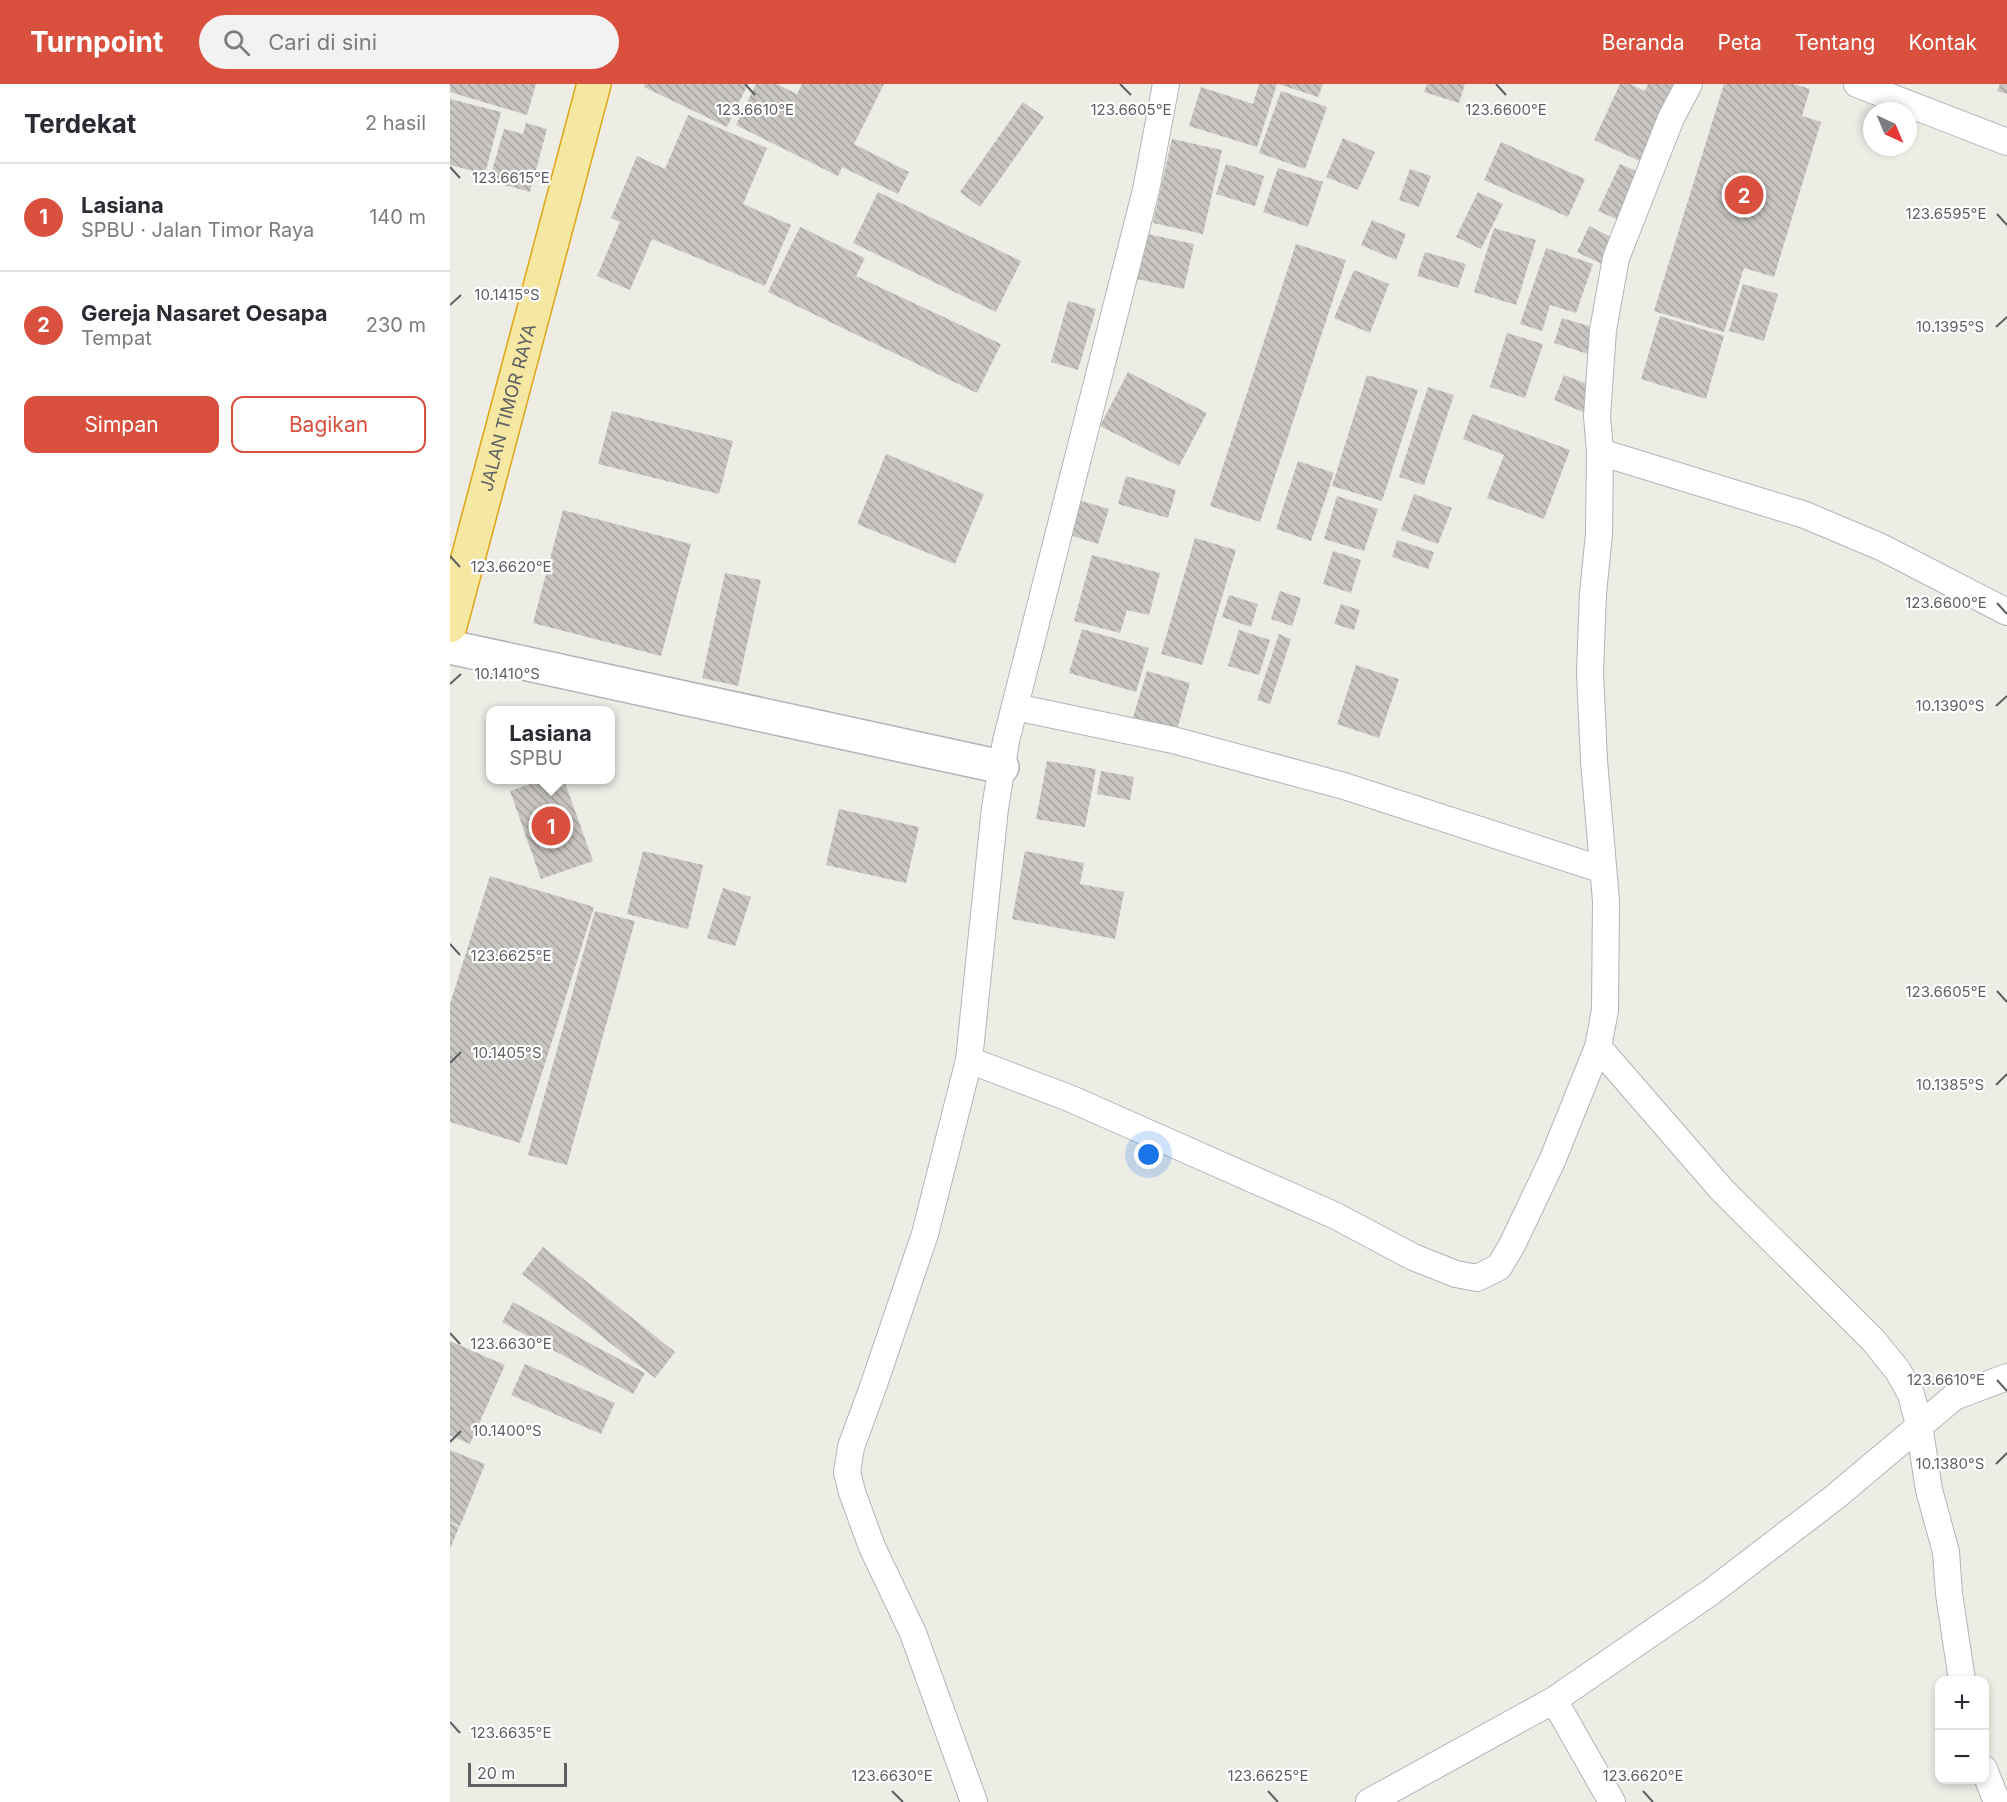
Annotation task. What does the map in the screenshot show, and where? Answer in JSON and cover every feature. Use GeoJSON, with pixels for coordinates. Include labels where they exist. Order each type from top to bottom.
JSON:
{"type":"FeatureCollection","features":[{"type":"Feature","properties":{"kind":"highway","name":"JALAN TIMOR RAYA"},"geometry":{"type":"LineString","coordinates":[[450,627],[594,84]]}},
{"type":"Feature","properties":{"kind":"street"},"geometry":{"type":"LineString","coordinates":[[974,1802],[913,1633],[872,1547],[847,1472],[851,1447],[925,1234],[969,1060],[995,808],[1002,767],[1015,706],[1146,190],[1166,84]]}},
{"type":"Feature","properties":{"kind":"street"},"geometry":{"type":"LineString","coordinates":[[969,1060],[1069,1098],[1336,1216],[1413,1257],[1456,1274],[1477,1278],[1499,1267],[1552,1161],[1598,1047],[1605,1010],[1606,901],[1594,762],[1590,672],[1593,593],[1599,534],[1598,380],[1603,330],[1616,258],[1671,118],[1689,84]]}},
{"type":"Feature","properties":{"kind":"street"},"geometry":{"type":"LineString","coordinates":[[1857,84],[2007,142]]}},
{"type":"Feature","properties":{"kind":"street"},"geometry":{"type":"LineString","coordinates":[[1600,452],[1805,515],[1881,547],[2007,612]]}},
{"type":"Feature","properties":{"kind":"street"},"geometry":{"type":"LineString","coordinates":[[450,647],[1002,767]]}},
{"type":"Feature","properties":{"kind":"street"},"geometry":{"type":"LineString","coordinates":[[1015,706],[1173,740],[1344,786],[1603,870]]}},
{"type":"Feature","properties":{"kind":"street"},"geometry":{"type":"LineString","coordinates":[[1598,1047],[1722,1190],[1873,1340],[1898,1371],[1911,1394],[1919,1425],[1929,1490],[1946,1552],[1949,1594],[1961,1676]]}},
{"type":"Feature","properties":{"kind":"street"},"geometry":{"type":"LineString","coordinates":[[1369,1802],[1554,1700],[1711,1592],[1835,1497],[1954,1397],[2007,1377]]}},
{"type":"Feature","properties":{"kind":"street"},"geometry":{"type":"LineString","coordinates":[[1554,1700],[1612,1802]]}},
{"type":"Feature","properties":{"kind":"street"},"geometry":{"type":"LineString","coordinates":[[1989,1782],[1997,1802]]}},
{"type":"Feature","properties":{"kind":"building"},"geometry":{"type":"Polygon","coordinates":[[[450,84],[536,84],[527,115],[450,92],[450,84]]]}},
{"type":"Feature","properties":{"kind":"building"},"geometry":{"type":"Polygon","coordinates":[[[645,84],[748,84],[727,127],[644,87],[645,84]]]}},
{"type":"Feature","properties":{"kind":"building"},"geometry":{"type":"Polygon","coordinates":[[[756,84],[777,84],[797,94],[802,84],[884,84],[854,144],[909,172],[898,194],[842,167],[838,176],[736,125],[756,84]]]}},
{"type":"Feature","properties":{"kind":"building"},"geometry":{"type":"Polygon","coordinates":[[[1259,84],[1277,84],[1257,147],[1189,126],[1201,87],[1253,104],[1259,84]]]}},
{"type":"Feature","properties":{"kind":"building"},"geometry":{"type":"Polygon","coordinates":[[[1278,84],[1323,84],[1318,97],[1278,84]]]}},
{"type":"Feature","properties":{"kind":"building"},"geometry":{"type":"Polygon","coordinates":[[[1427,84],[1465,84],[1459,103],[1424,92],[1427,84]]]}},
{"type":"Feature","properties":{"kind":"building"},"geometry":{"type":"Polygon","coordinates":[[[1620,84],[1630,84],[1645,91],[1648,84],[1681,84],[1644,163],[1594,140],[1620,84]]]}},
{"type":"Feature","properties":{"kind":"building"},"geometry":{"type":"Polygon","coordinates":[[[1724,84],[1794,84],[1810,89],[1802,116],[1821,122],[1774,277],[1744,268],[1724,332],[1654,311],[1724,84]]]}},
{"type":"Feature","properties":{"kind":"building"},"geometry":{"type":"Polygon","coordinates":[[[2000,84],[2007,84],[2007,94],[1997,91],[2000,84]]]}},
{"type":"Feature","properties":{"kind":"building"},"geometry":{"type":"Polygon","coordinates":[[[1281,91],[1327,107],[1305,169],[1259,153],[1281,91]]]}},
{"type":"Feature","properties":{"kind":"building"},"geometry":{"type":"Polygon","coordinates":[[[450,99],[501,112],[485,174],[450,165],[450,99]]]}},
{"type":"Feature","properties":{"kind":"building"},"geometry":{"type":"Polygon","coordinates":[[[1023,102],[1044,117],[980,207],[960,192],[1023,102]]]}},
{"type":"Feature","properties":{"kind":"building"},"geometry":{"type":"Polygon","coordinates":[[[688,115],[767,148],[743,204],[791,225],[765,286],[652,239],[630,290],[597,276],[620,222],[611,218],[637,156],[665,169],[688,115]]]}},
{"type":"Feature","properties":{"kind":"building"},"geometry":{"type":"Polygon","coordinates":[[[526,123],[547,129],[530,192],[489,181],[504,129],[523,134],[526,123]]]}},
{"type":"Feature","properties":{"kind":"building"},"geometry":{"type":"Polygon","coordinates":[[[1343,138],[1375,152],[1358,190],[1326,177],[1343,138]]]}},
{"type":"Feature","properties":{"kind":"building"},"geometry":{"type":"Polygon","coordinates":[[[1172,139],[1222,150],[1203,234],[1153,223],[1172,139]]]}},
{"type":"Feature","properties":{"kind":"building"},"geometry":{"type":"Polygon","coordinates":[[[1501,142],[1585,179],[1568,217],[1484,180],[1501,142]]]}},
{"type":"Feature","properties":{"kind":"building"},"geometry":{"type":"Polygon","coordinates":[[[1226,164],[1264,176],[1255,206],[1216,194],[1226,164]]]}},
{"type":"Feature","properties":{"kind":"building"},"geometry":{"type":"Polygon","coordinates":[[[1620,164],[1645,175],[1623,222],[1598,211],[1620,164]]]}},
{"type":"Feature","properties":{"kind":"building"},"geometry":{"type":"Polygon","coordinates":[[[1278,168],[1323,182],[1308,227],[1263,212],[1278,168]]]}},
{"type":"Feature","properties":{"kind":"building"},"geometry":{"type":"Polygon","coordinates":[[[1410,169],[1431,176],[1419,207],[1399,200],[1410,169]]]}},
{"type":"Feature","properties":{"kind":"building"},"geometry":{"type":"Polygon","coordinates":[[[878,192],[1021,261],[996,312],[853,243],[878,192]]]}},
{"type":"Feature","properties":{"kind":"building"},"geometry":{"type":"Polygon","coordinates":[[[1478,192],[1503,204],[1481,249],[1456,237],[1478,192]]]}},
{"type":"Feature","properties":{"kind":"building"},"geometry":{"type":"Polygon","coordinates":[[[1372,220],[1406,234],[1396,260],[1361,245],[1372,220]]]}},
{"type":"Feature","properties":{"kind":"building"},"geometry":{"type":"Polygon","coordinates":[[[1589,226],[1615,239],[1602,264],[1577,252],[1589,226]]]}},
{"type":"Feature","properties":{"kind":"building"},"geometry":{"type":"Polygon","coordinates":[[[800,227],[865,258],[856,276],[1001,344],[977,393],[768,292],[800,227]]]}},
{"type":"Feature","properties":{"kind":"building"},"geometry":{"type":"Polygon","coordinates":[[[1494,228],[1536,240],[1516,305],[1474,292],[1494,228]]]}},
{"type":"Feature","properties":{"kind":"building"},"geometry":{"type":"Polygon","coordinates":[[[1147,234],[1194,244],[1184,289],[1137,279],[1147,234]]]}},
{"type":"Feature","properties":{"kind":"building"},"geometry":{"type":"Polygon","coordinates":[[[1296,244],[1346,260],[1260,522],[1210,506],[1296,244]]]}},
{"type":"Feature","properties":{"kind":"building"},"geometry":{"type":"Polygon","coordinates":[[[1546,248],[1593,264],[1576,313],[1550,305],[1542,331],[1520,324],[1546,248]]]}},
{"type":"Feature","properties":{"kind":"building"},"geometry":{"type":"Polygon","coordinates":[[[1425,252],[1466,264],[1458,288],[1417,276],[1425,252]]]}},
{"type":"Feature","properties":{"kind":"building"},"geometry":{"type":"Polygon","coordinates":[[[1354,270],[1389,284],[1370,333],[1334,318],[1354,270]]]}},
{"type":"Feature","properties":{"kind":"building"},"geometry":{"type":"Polygon","coordinates":[[[1743,284],[1778,294],[1764,341],[1729,331],[1743,284]]]}},
{"type":"Feature","properties":{"kind":"building"},"geometry":{"type":"Polygon","coordinates":[[[1068,301],[1096,309],[1078,370],[1051,362],[1068,301]]]}},
{"type":"Feature","properties":{"kind":"building"},"geometry":{"type":"Polygon","coordinates":[[[1660,316],[1724,336],[1706,399],[1641,379],[1660,316]]]}},
{"type":"Feature","properties":{"kind":"building"},"geometry":{"type":"Polygon","coordinates":[[[1562,318],[1599,329],[1591,355],[1554,343],[1562,318]]]}},
{"type":"Feature","properties":{"kind":"building"},"geometry":{"type":"Polygon","coordinates":[[[1507,333],[1543,344],[1525,398],[1490,387],[1507,333]]]}},
{"type":"Feature","properties":{"kind":"building"},"geometry":{"type":"Polygon","coordinates":[[[1128,372],[1207,413],[1179,466],[1100,426],[1128,372]]]}},
{"type":"Feature","properties":{"kind":"building"},"geometry":{"type":"Polygon","coordinates":[[[1367,375],[1418,390],[1382,501],[1332,486],[1367,375]]]}},
{"type":"Feature","properties":{"kind":"building"},"geometry":{"type":"Polygon","coordinates":[[[1564,375],[1595,387],[1585,413],[1554,400],[1564,375]]]}},
{"type":"Feature","properties":{"kind":"building"},"geometry":{"type":"Polygon","coordinates":[[[1428,387],[1454,395],[1424,485],[1399,477],[1428,387]]]}},
{"type":"Feature","properties":{"kind":"building"},"geometry":{"type":"Polygon","coordinates":[[[612,411],[733,441],[719,494],[598,464],[612,411]]]}},
{"type":"Feature","properties":{"kind":"building"},"geometry":{"type":"Polygon","coordinates":[[[1472,414],[1570,450],[1544,519],[1487,498],[1504,455],[1463,439],[1472,414]]]}},
{"type":"Feature","properties":{"kind":"building"},"geometry":{"type":"Polygon","coordinates":[[[886,454],[984,494],[955,564],[857,524],[886,454]]]}},
{"type":"Feature","properties":{"kind":"building"},"geometry":{"type":"Polygon","coordinates":[[[1298,461],[1334,473],[1311,541],[1276,529],[1298,461]]]}},
{"type":"Feature","properties":{"kind":"building"},"geometry":{"type":"Polygon","coordinates":[[[1126,476],[1176,490],[1168,518],[1118,504],[1126,476]]]}},
{"type":"Feature","properties":{"kind":"building"},"geometry":{"type":"Polygon","coordinates":[[[1414,494],[1452,508],[1438,544],[1401,530],[1414,494]]]}},
{"type":"Feature","properties":{"kind":"building"},"geometry":{"type":"Polygon","coordinates":[[[1337,496],[1378,509],[1364,551],[1324,539],[1337,496]]]}},
{"type":"Feature","properties":{"kind":"building"},"geometry":{"type":"Polygon","coordinates":[[[1078,500],[1109,509],[1098,544],[1067,534],[1078,500]]]}},
{"type":"Feature","properties":{"kind":"building"},"geometry":{"type":"Polygon","coordinates":[[[563,510],[691,544],[661,656],[533,623],[563,510]]]}},
{"type":"Feature","properties":{"kind":"building"},"geometry":{"type":"Polygon","coordinates":[[[1195,538],[1236,550],[1202,665],[1161,654],[1195,538]]]}},
{"type":"Feature","properties":{"kind":"building"},"geometry":{"type":"Polygon","coordinates":[[[1397,540],[1434,552],[1428,569],[1392,557],[1397,540]]]}},
{"type":"Feature","properties":{"kind":"building"},"geometry":{"type":"Polygon","coordinates":[[[1333,551],[1361,560],[1351,593],[1323,584],[1333,551]]]}},
{"type":"Feature","properties":{"kind":"building"},"geometry":{"type":"Polygon","coordinates":[[[1092,555],[1160,573],[1149,615],[1127,610],[1120,633],[1074,621],[1092,555]]]}},
{"type":"Feature","properties":{"kind":"building"},"geometry":{"type":"Polygon","coordinates":[[[725,573],[761,580],[738,686],[702,678],[725,573]]]}},
{"type":"Feature","properties":{"kind":"building"},"geometry":{"type":"Polygon","coordinates":[[[1280,591],[1301,598],[1292,626],[1271,619],[1280,591]]]}},
{"type":"Feature","properties":{"kind":"building"},"geometry":{"type":"Polygon","coordinates":[[[1229,595],[1258,604],[1251,627],[1222,617],[1229,595]]]}},
{"type":"Feature","properties":{"kind":"building"},"geometry":{"type":"Polygon","coordinates":[[[1341,604],[1360,610],[1354,630],[1334,624],[1341,604]]]}},
{"type":"Feature","properties":{"kind":"building"},"geometry":{"type":"Polygon","coordinates":[[[1082,629],[1149,648],[1136,692],[1069,673],[1082,629]]]}},
{"type":"Feature","properties":{"kind":"building"},"geometry":{"type":"Polygon","coordinates":[[[1239,630],[1270,640],[1259,675],[1228,666],[1239,630]]]}},
{"type":"Feature","properties":{"kind":"building"},"geometry":{"type":"Polygon","coordinates":[[[1279,634],[1291,639],[1270,704],[1257,700],[1279,634]]]}},
{"type":"Feature","properties":{"kind":"building"},"geometry":{"type":"Polygon","coordinates":[[[1356,665],[1399,679],[1379,738],[1337,724],[1356,665]]]}},
{"type":"Feature","properties":{"kind":"building"},"geometry":{"type":"Polygon","coordinates":[[[1147,671],[1190,683],[1175,737],[1131,724],[1147,671]]]}},
{"type":"Feature","properties":{"kind":"building"},"geometry":{"type":"Polygon","coordinates":[[[1047,761],[1096,769],[1085,827],[1036,819],[1047,761]]]}},
{"type":"Feature","properties":{"kind":"building"},"geometry":{"type":"Polygon","coordinates":[[[1101,771],[1134,777],[1130,800],[1097,794],[1101,771]]]}},
{"type":"Feature","properties":{"kind":"building"},"geometry":{"type":"Polygon","coordinates":[[[530,784],[565,784],[593,861],[541,879],[510,791],[530,784]]]}},
{"type":"Feature","properties":{"kind":"building"},"geometry":{"type":"Polygon","coordinates":[[[839,809],[919,827],[906,883],[826,865],[839,809]]]}},
{"type":"Feature","properties":{"kind":"building"},"geometry":{"type":"Polygon","coordinates":[[[643,851],[703,865],[688,929],[627,914],[643,851]]]}},
{"type":"Feature","properties":{"kind":"building"},"geometry":{"type":"Polygon","coordinates":[[[1025,851],[1084,863],[1080,884],[1124,892],[1115,939],[1012,919],[1025,851]]]}},
{"type":"Feature","properties":{"kind":"building"},"geometry":{"type":"Polygon","coordinates":[[[490,876],[594,907],[520,1143],[450,1122],[450,1004],[490,876]]]}},
{"type":"Feature","properties":{"kind":"building"},"geometry":{"type":"Polygon","coordinates":[[[723,888],[751,897],[735,946],[707,938],[723,888]]]}},
{"type":"Feature","properties":{"kind":"building"},"geometry":{"type":"Polygon","coordinates":[[[595,911],[635,921],[567,1165],[528,1155],[595,911]]]}},
{"type":"Feature","properties":{"kind":"building"},"geometry":{"type":"Polygon","coordinates":[[[543,1247],[675,1352],[655,1378],[522,1274],[543,1247]]]}},
{"type":"Feature","properties":{"kind":"building"},"geometry":{"type":"Polygon","coordinates":[[[513,1302],[645,1373],[633,1394],[502,1322],[513,1302]]]}},
{"type":"Feature","properties":{"kind":"building"},"geometry":{"type":"Polygon","coordinates":[[[450,1341],[505,1365],[470,1444],[450,1435],[450,1341]]]}},
{"type":"Feature","properties":{"kind":"building"},"geometry":{"type":"Polygon","coordinates":[[[525,1364],[615,1403],[601,1434],[511,1395],[525,1364]]]}},
{"type":"Feature","properties":{"kind":"building"},"geometry":{"type":"Polygon","coordinates":[[[450,1450],[485,1464],[460,1526],[450,1522],[450,1450]]]}},
{"type":"Feature","properties":{"kind":"building"},"geometry":{"type":"Polygon","coordinates":[[[450,1523],[459,1527],[450,1549],[450,1523]]]}},
{"type":"Feature","properties":{"kind":"place","name":"Gereja Nasaret Oesapa"},"geometry":{"type":"Point","coordinates":[1744,195]}},
{"type":"Feature","properties":{"kind":"place","name":"Lasiana"},"geometry":{"type":"Point","coordinates":[551,826]}}]}
